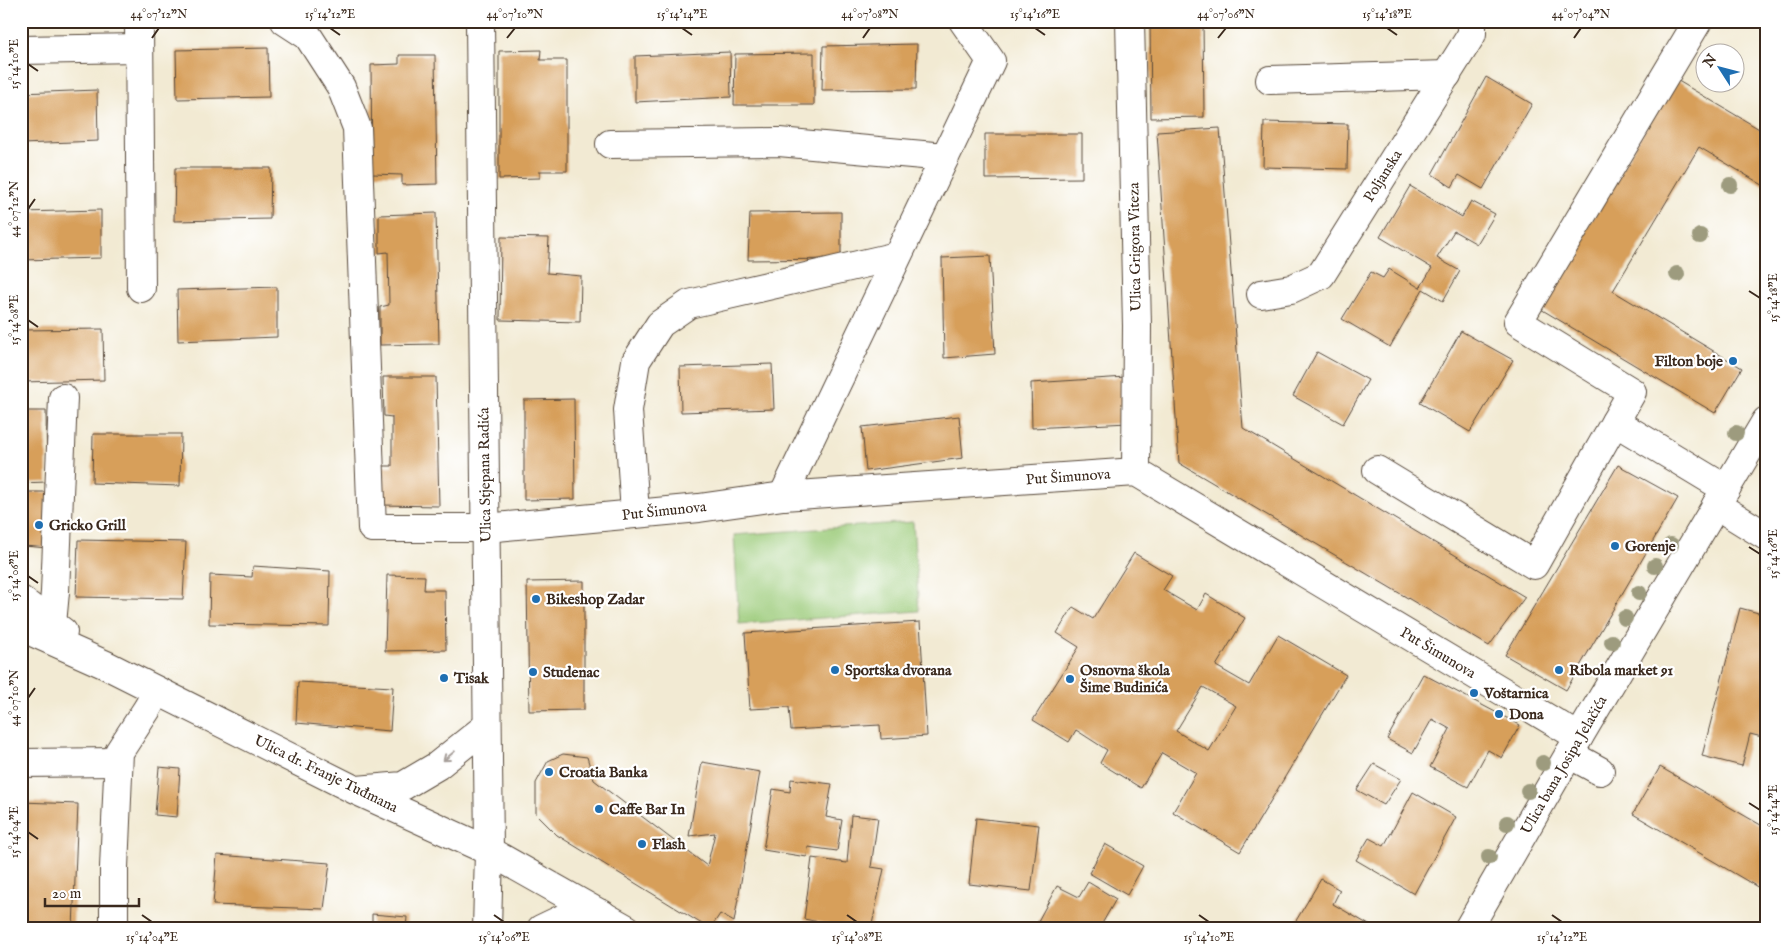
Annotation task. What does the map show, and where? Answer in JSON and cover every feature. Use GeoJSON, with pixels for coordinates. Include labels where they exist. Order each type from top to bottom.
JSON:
{"type":"FeatureCollection","features":[{"type":"Feature","properties":{"kind":"street","name":"Put Šimunova"},"geometry":{"type":"LineString","coordinates":[[286,21],[308,36],[342,88],[357,128],[372,528],[486,528],[700,508],[783,496],[1136,472],[1574,746],[1600,772]]}},
{"type":"Feature","properties":{"kind":"street","name":"Ulica Stjepana Radića"},"geometry":{"type":"LineString","coordinates":[[480,21],[486,528],[487,929]]}},
{"type":"Feature","properties":{"kind":"street"},"geometry":{"type":"LineString","coordinates":[[783,496],[991,61],[963,21]]}},
{"type":"Feature","properties":{"kind":"street","name":"Ulica Grigora Viteza"},"geometry":{"type":"LineString","coordinates":[[1130,21],[1137,326],[1136,472]]}},
{"type":"Feature","properties":{"kind":"street","name":"Poljanska"},"geometry":{"type":"LineString","coordinates":[[1261,294],[1291,290],[1321,275],[1472,34],[1472,21]]}},
{"type":"Feature","properties":{"kind":"street"},"geometry":{"type":"LineString","coordinates":[[1377,470],[1534,564],[1632,392],[1518,322],[1698,21]]}},
{"type":"Feature","properties":{"kind":"street"},"geometry":{"type":"LineString","coordinates":[[21,50],[139,34],[141,288]]}},
{"type":"Feature","properties":{"kind":"street"},"geometry":{"type":"LineString","coordinates":[[1270,80],[1447,75]]}},
{"type":"Feature","properties":{"kind":"street"},"geometry":{"type":"LineString","coordinates":[[610,144],[780,142],[945,157]]}},
{"type":"Feature","properties":{"kind":"street"},"geometry":{"type":"LineString","coordinates":[[635,513],[628,410],[636,361],[660,324],[689,304],[897,256]]}},
{"type":"Feature","properties":{"kind":"street"},"geometry":{"type":"LineString","coordinates":[[52,624],[56,583],[63,398]]}},
{"type":"Feature","properties":{"kind":"street","name":"Ulica bana Josipa Jelačića"},"geometry":{"type":"LineString","coordinates":[[1468,929],[1766,421]]}},
{"type":"Feature","properties":{"kind":"street"},"geometry":{"type":"LineString","coordinates":[[1615,422],[1721,497],[1766,536]]}},
{"type":"Feature","properties":{"kind":"street"},"geometry":{"type":"LineString","coordinates":[[21,600],[106,665]]}},
{"type":"Feature","properties":{"kind":"street","name":"Ulica dr. Franje Tuđmana"},"geometry":{"type":"LineString","coordinates":[[21,627],[106,665],[355,790],[488,851],[627,929]]}},
{"type":"Feature","properties":{"kind":"street"},"geometry":{"type":"LineString","coordinates":[[114,929],[114,868],[119,752],[148,709],[157,691]]}},
{"type":"Feature","properties":{"kind":"street"},"geometry":{"type":"LineString","coordinates":[[355,790],[403,786],[437,766],[487,726]]}},
{"type":"Feature","properties":{"kind":"street"},"geometry":{"type":"LineString","coordinates":[[21,763],[118,762]]}},
{"type":"Feature","properties":{"kind":"street"},"geometry":{"type":"LineString","coordinates":[[540,929],[564,918],[602,914]]}},
{"type":"Feature","properties":{"kind":"green space"},"geometry":{"type":"Polygon","coordinates":[[[913,522],[919,611],[739,624],[734,535],[913,522]]]}},
{"type":"Feature","properties":{"kind":"building"},"geometry":{"type":"Polygon","coordinates":[[[1150,21],[1203,21],[1204,117],[1151,118],[1150,21]]]}},
{"type":"Feature","properties":{"kind":"building"},"geometry":{"type":"Polygon","coordinates":[[[917,44],[916,89],[822,90],[823,46],[917,44]]]}},
{"type":"Feature","properties":{"kind":"building"},"geometry":{"type":"Polygon","coordinates":[[[268,48],[269,97],[177,99],[176,50],[268,48]]]}},
{"type":"Feature","properties":{"kind":"building"},"geometry":{"type":"Polygon","coordinates":[[[541,50],[540,60],[567,60],[567,171],[540,171],[540,178],[499,179],[499,51],[541,50]]]}},
{"type":"Feature","properties":{"kind":"building"},"geometry":{"type":"Polygon","coordinates":[[[730,52],[731,97],[635,102],[635,56],[730,52]]]}},
{"type":"Feature","properties":{"kind":"building"},"geometry":{"type":"Polygon","coordinates":[[[814,53],[814,105],[734,105],[735,54],[814,53]]]}},
{"type":"Feature","properties":{"kind":"building"},"geometry":{"type":"Polygon","coordinates":[[[399,55],[435,55],[437,184],[402,185],[402,175],[372,174],[371,65],[399,64],[399,55]]]}},
{"type":"Feature","properties":{"kind":"building"},"geometry":{"type":"Polygon","coordinates":[[[1486,77],[1532,104],[1483,189],[1459,175],[1452,187],[1432,174],[1486,77]]]}},
{"type":"Feature","properties":{"kind":"building"},"geometry":{"type":"Polygon","coordinates":[[[1675,79],[1766,133],[1766,187],[1699,147],[1613,291],[1742,368],[1715,413],[1539,308],[1675,79]]]}},
{"type":"Feature","properties":{"kind":"building"},"geometry":{"type":"Polygon","coordinates":[[[97,90],[98,141],[21,144],[21,93],[97,90]]]}},
{"type":"Feature","properties":{"kind":"building"},"geometry":{"type":"Polygon","coordinates":[[[1264,122],[1348,124],[1347,169],[1263,167],[1264,122]]]}},
{"type":"Feature","properties":{"kind":"building"},"geometry":{"type":"Polygon","coordinates":[[[1220,128],[1243,428],[1525,597],[1489,646],[1179,463],[1157,132],[1220,128]]]}},
{"type":"Feature","properties":{"kind":"building"},"geometry":{"type":"Polygon","coordinates":[[[985,134],[1082,134],[1082,178],[985,179],[985,134]]]}},
{"type":"Feature","properties":{"kind":"building"},"geometry":{"type":"Polygon","coordinates":[[[175,168],[271,168],[270,219],[174,221],[175,168]]]}},
{"type":"Feature","properties":{"kind":"building"},"geometry":{"type":"Polygon","coordinates":[[[1410,186],[1462,217],[1471,201],[1495,214],[1477,244],[1454,231],[1437,258],[1460,271],[1443,301],[1423,289],[1390,347],[1342,319],[1371,272],[1383,278],[1389,269],[1420,288],[1432,268],[1380,237],[1410,186]]]}},
{"type":"Feature","properties":{"kind":"building"},"geometry":{"type":"Polygon","coordinates":[[[101,210],[101,258],[21,260],[21,212],[101,210]]]}},
{"type":"Feature","properties":{"kind":"building"},"geometry":{"type":"Polygon","coordinates":[[[841,212],[841,259],[748,260],[750,213],[841,212]]]}},
{"type":"Feature","properties":{"kind":"building"},"geometry":{"type":"Polygon","coordinates":[[[436,213],[439,344],[380,345],[380,307],[389,305],[388,252],[379,253],[379,215],[436,213]]]}},
{"type":"Feature","properties":{"kind":"building"},"geometry":{"type":"Polygon","coordinates":[[[501,237],[549,238],[547,273],[581,276],[580,322],[500,320],[501,237]]]}},
{"type":"Feature","properties":{"kind":"building"},"geometry":{"type":"Polygon","coordinates":[[[990,256],[995,354],[944,358],[942,258],[990,256]]]}},
{"type":"Feature","properties":{"kind":"building"},"geometry":{"type":"Polygon","coordinates":[[[277,287],[277,337],[178,341],[177,290],[277,287]]]}},
{"type":"Feature","properties":{"kind":"building"},"geometry":{"type":"Polygon","coordinates":[[[103,329],[104,380],[21,382],[21,330],[103,329]]]}},
{"type":"Feature","properties":{"kind":"building"},"geometry":{"type":"Polygon","coordinates":[[[1461,331],[1513,360],[1470,432],[1420,403],[1461,331]]]}},
{"type":"Feature","properties":{"kind":"building"},"geometry":{"type":"Polygon","coordinates":[[[1317,352],[1368,380],[1343,424],[1293,396],[1317,352]]]}},
{"type":"Feature","properties":{"kind":"building"},"geometry":{"type":"Polygon","coordinates":[[[772,364],[774,409],[681,412],[680,367],[772,364]]]}},
{"type":"Feature","properties":{"kind":"building"},"geometry":{"type":"Polygon","coordinates":[[[383,377],[436,377],[439,506],[382,505],[382,466],[392,466],[392,417],[384,416],[383,377]]]}},
{"type":"Feature","properties":{"kind":"building"},"geometry":{"type":"Polygon","coordinates":[[[1126,377],[1128,423],[1032,428],[1031,383],[1126,377]]]}},
{"type":"Feature","properties":{"kind":"building"},"geometry":{"type":"Polygon","coordinates":[[[574,399],[575,499],[524,500],[524,400],[574,399]]]}},
{"type":"Feature","properties":{"kind":"building"},"geometry":{"type":"Polygon","coordinates":[[[21,411],[46,411],[47,482],[21,483],[21,411]]]}},
{"type":"Feature","properties":{"kind":"building"},"geometry":{"type":"Polygon","coordinates":[[[959,416],[963,458],[866,471],[862,427],[959,416]]]}},
{"type":"Feature","properties":{"kind":"building"},"geometry":{"type":"Polygon","coordinates":[[[93,434],[181,434],[180,486],[92,483],[93,434]]]}},
{"type":"Feature","properties":{"kind":"building"},"geometry":{"type":"Polygon","coordinates":[[[1618,465],[1678,498],[1566,690],[1505,655],[1618,465]]]}},
{"type":"Feature","properties":{"kind":"building"},"geometry":{"type":"Polygon","coordinates":[[[21,492],[51,492],[48,548],[24,546],[25,525],[21,525],[21,492]]]}},
{"type":"Feature","properties":{"kind":"building"},"geometry":{"type":"Polygon","coordinates":[[[78,540],[186,542],[183,599],[76,597],[78,540]]]}},
{"type":"Feature","properties":{"kind":"building"},"geometry":{"type":"Polygon","coordinates":[[[1134,553],[1172,576],[1163,590],[1197,610],[1206,594],[1245,618],[1216,666],[1249,685],[1278,635],[1346,675],[1240,852],[1173,812],[1196,773],[1162,753],[1141,788],[1100,763],[1107,750],[1076,730],[1069,742],[1033,720],[1079,647],[1057,633],[1073,607],[1093,619],[1134,553]],[[1203,687],[1176,731],[1209,751],[1236,706],[1203,687]]]}},
{"type":"Feature","properties":{"kind":"building"},"geometry":{"type":"Polygon","coordinates":[[[253,566],[330,571],[329,626],[209,624],[210,575],[252,577],[253,566]]]}},
{"type":"Feature","properties":{"kind":"building"},"geometry":{"type":"Polygon","coordinates":[[[387,575],[425,576],[424,590],[445,590],[446,650],[385,651],[387,575]]]}},
{"type":"Feature","properties":{"kind":"building"},"geometry":{"type":"Polygon","coordinates":[[[584,581],[584,710],[529,711],[527,582],[584,581]]]}},
{"type":"Feature","properties":{"kind":"building"},"geometry":{"type":"Polygon","coordinates":[[[1740,608],[1766,615],[1766,738],[1750,734],[1742,766],[1702,756],[1740,608]]]}},
{"type":"Feature","properties":{"kind":"building","name":"Sportska dvorana"},"geometry":{"type":"Polygon","coordinates":[[[920,622],[927,736],[881,739],[880,725],[791,730],[789,707],[750,709],[745,633],[920,622]]]}},
{"type":"Feature","properties":{"kind":"building"},"geometry":{"type":"Polygon","coordinates":[[[1423,674],[1520,725],[1502,758],[1488,750],[1468,787],[1430,767],[1450,729],[1432,719],[1413,753],[1387,739],[1423,674]]]}},
{"type":"Feature","properties":{"kind":"building"},"geometry":{"type":"Polygon","coordinates":[[[298,682],[393,687],[390,731],[296,723],[298,682]]]}},
{"type":"Feature","properties":{"kind":"building"},"geometry":{"type":"Polygon","coordinates":[[[563,754],[587,757],[594,780],[707,866],[715,833],[689,836],[702,762],[760,772],[734,922],[720,914],[710,929],[557,835],[536,814],[536,783],[548,761],[563,754]]]}},
{"type":"Feature","properties":{"kind":"building"},"geometry":{"type":"Polygon","coordinates":[[[1374,764],[1401,779],[1384,805],[1357,790],[1374,764]]]}},
{"type":"Feature","properties":{"kind":"building"},"geometry":{"type":"Polygon","coordinates":[[[159,767],[180,769],[177,817],[155,815],[159,767]]]}},
{"type":"Feature","properties":{"kind":"building"},"geometry":{"type":"Polygon","coordinates":[[[1660,767],[1766,828],[1766,892],[1633,814],[1660,767]]]}},
{"type":"Feature","properties":{"kind":"building"},"geometry":{"type":"Polygon","coordinates":[[[791,779],[832,784],[826,817],[842,820],[837,851],[808,847],[807,857],[763,850],[773,789],[790,792],[791,779]]]}},
{"type":"Feature","properties":{"kind":"building"},"geometry":{"type":"Polygon","coordinates":[[[1413,792],[1456,817],[1414,894],[1356,860],[1369,838],[1384,846],[1413,792]]]}},
{"type":"Feature","properties":{"kind":"building"},"geometry":{"type":"Polygon","coordinates":[[[21,802],[78,804],[73,929],[21,929],[21,802]]]}},
{"type":"Feature","properties":{"kind":"building"},"geometry":{"type":"Polygon","coordinates":[[[851,815],[878,818],[871,867],[884,869],[871,929],[853,929],[804,919],[812,858],[847,863],[851,815]]]}},
{"type":"Feature","properties":{"kind":"building"},"geometry":{"type":"Polygon","coordinates":[[[976,818],[1039,825],[1031,891],[969,884],[976,818]]]}},
{"type":"Feature","properties":{"kind":"building"},"geometry":{"type":"Polygon","coordinates":[[[1105,844],[1143,866],[1127,895],[1089,873],[1105,844]]]}},
{"type":"Feature","properties":{"kind":"building"},"geometry":{"type":"Polygon","coordinates":[[[217,855],[330,863],[324,909],[213,905],[217,855]]]}},
{"type":"Feature","properties":{"kind":"building"},"geometry":{"type":"Polygon","coordinates":[[[1321,879],[1340,890],[1333,904],[1376,929],[1291,929],[1321,879]]]}},
{"type":"Feature","properties":{"kind":"building"},"geometry":{"type":"Polygon","coordinates":[[[1088,882],[1116,899],[1099,929],[1052,929],[1038,921],[1057,886],[1079,897],[1088,882]]]}},
{"type":"Feature","properties":{"kind":"building"},"geometry":{"type":"Polygon","coordinates":[[[372,914],[407,917],[406,929],[372,929],[372,914]]]}},
{"type":"Feature","properties":{"kind":"place","name":"Filton boje"},"geometry":{"type":"Point","coordinates":[1733,361]}},
{"type":"Feature","properties":{"kind":"place","name":"Gricko Grill"},"geometry":{"type":"Point","coordinates":[39,525]}},
{"type":"Feature","properties":{"kind":"place","name":"Gorenje"},"geometry":{"type":"Point","coordinates":[1615,546]}},
{"type":"Feature","properties":{"kind":"place","name":"Bikeshop Zadar"},"geometry":{"type":"Point","coordinates":[536,599]}},
{"type":"Feature","properties":{"kind":"place","name":"Sportska dvorana"},"geometry":{"type":"Point","coordinates":[835,670]}},
{"type":"Feature","properties":{"kind":"place","name":"Ribola market 91"},"geometry":{"type":"Point","coordinates":[1559,670]}},
{"type":"Feature","properties":{"kind":"place","name":"Studenac"},"geometry":{"type":"Point","coordinates":[533,672]}},
{"type":"Feature","properties":{"kind":"place","name":"Tisak"},"geometry":{"type":"Point","coordinates":[444,678]}},
{"type":"Feature","properties":{"kind":"place","name":"Osnovna škola Šime Budinića"},"geometry":{"type":"Point","coordinates":[1070,679]}},
{"type":"Feature","properties":{"kind":"place","name":"Voštarnica"},"geometry":{"type":"Point","coordinates":[1474,693]}},
{"type":"Feature","properties":{"kind":"place","name":"Dona"},"geometry":{"type":"Point","coordinates":[1499,714]}},
{"type":"Feature","properties":{"kind":"place","name":"Croatia Banka"},"geometry":{"type":"Point","coordinates":[549,772]}},
{"type":"Feature","properties":{"kind":"place","name":"Caffe Bar In"},"geometry":{"type":"Point","coordinates":[599,809]}},
{"type":"Feature","properties":{"kind":"place","name":"Flash"},"geometry":{"type":"Point","coordinates":[642,844]}}]}
